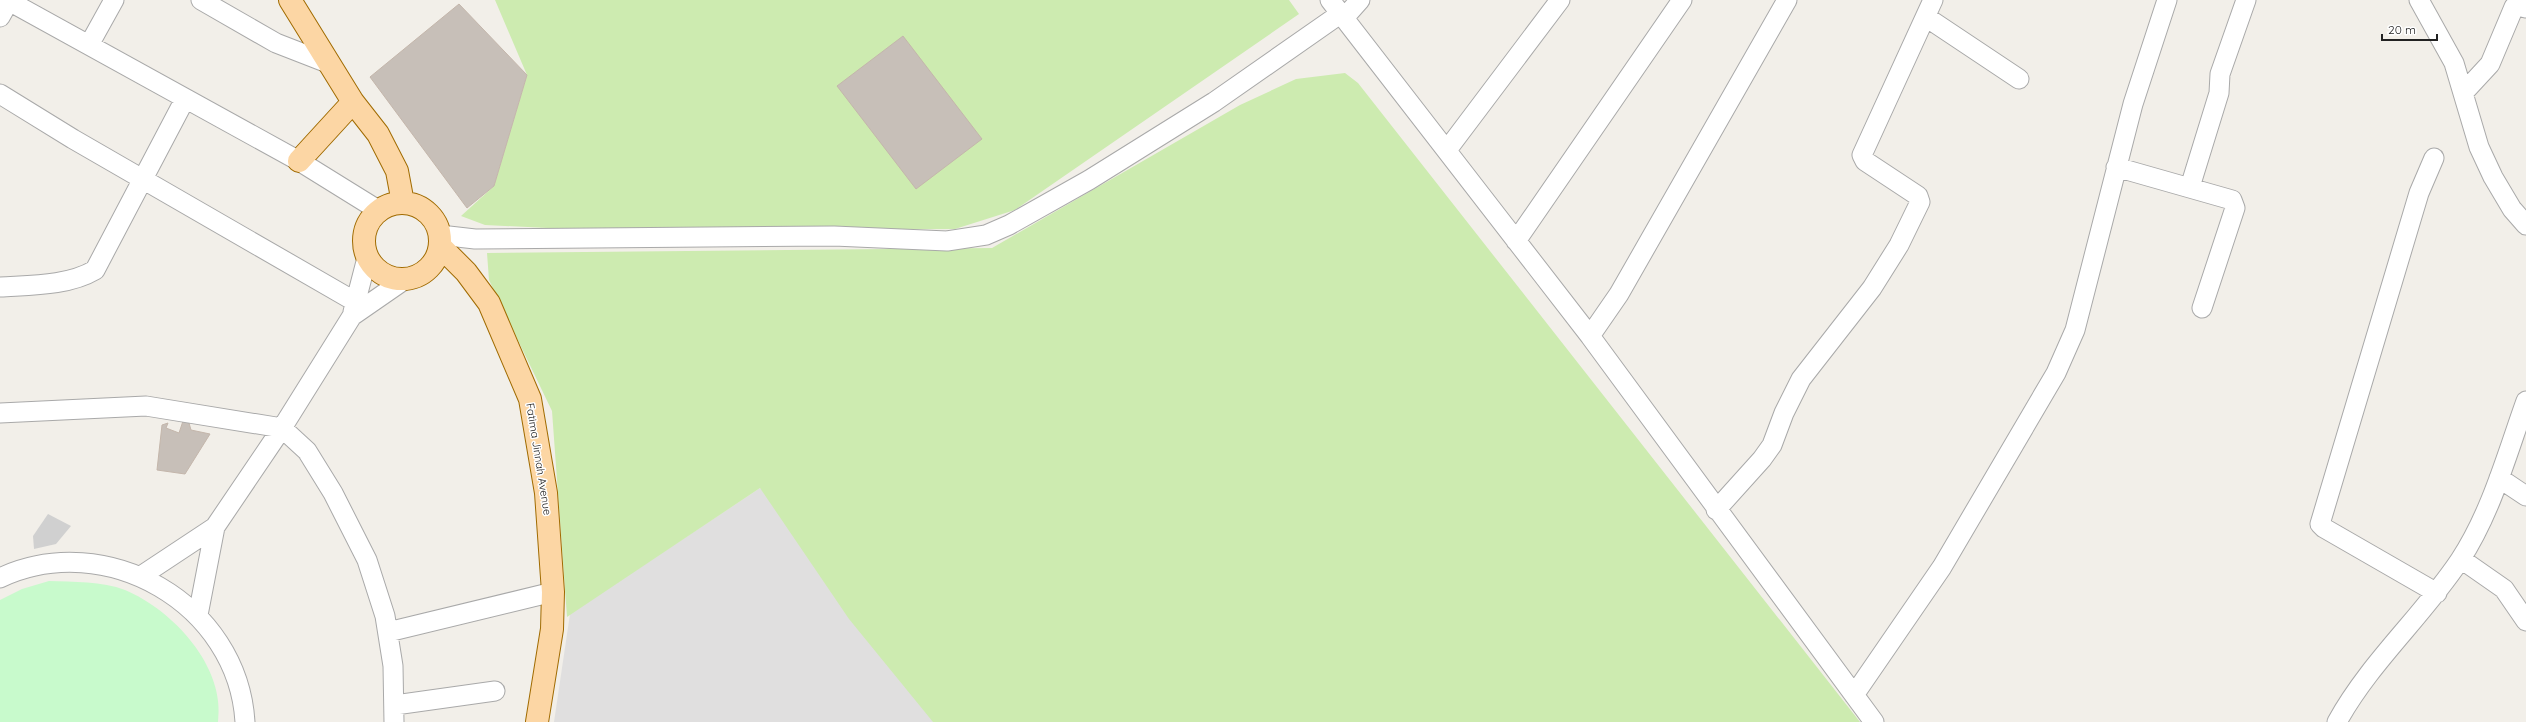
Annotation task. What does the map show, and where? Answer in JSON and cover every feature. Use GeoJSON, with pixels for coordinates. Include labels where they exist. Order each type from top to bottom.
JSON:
{"type":"FeatureCollection","features":[{"type":"Feature","properties":{"kind":"main road"},"geometry":{"type":"LineString","coordinates":[[290,0],[353,102],[382,140],[397,171],[403,203]]}},
{"type":"Feature","properties":{"kind":"main road"},"geometry":{"type":"LineString","coordinates":[[299,161],[353,102]]}},
{"type":"Feature","properties":{"kind":"main road"},"geometry":{"type":"LineString","coordinates":[[403,203],[416,205],[427,212],[435,222],[440,240],[436,259],[428,270],[417,277],[404,280],[389,278],[376,271],[367,258],[363,246],[364,233],[369,220],[378,210],[390,205],[403,203]]}},
{"type":"Feature","properties":{"kind":"main road","name":"Fatima Jinnah Avenue"},"geometry":{"type":"LineString","coordinates":[[440,240],[489,303],[530,399],[546,493],[553,592],[552,629],[537,722]]}},
{"type":"Feature","properties":{"kind":"street"},"geometry":{"type":"LineString","coordinates":[[89,45],[114,0]]}},
{"type":"Feature","properties":{"kind":"street"},"geometry":{"type":"LineString","coordinates":[[201,0],[276,43],[330,64]]}},
{"type":"Feature","properties":{"kind":"street"},"geometry":{"type":"LineString","coordinates":[[440,240],[834,236],[947,241],[986,235],[1009,225],[1089,180],[1214,102],[1338,11],[1360,0]]}},
{"type":"Feature","properties":{"kind":"street"},"geometry":{"type":"LineString","coordinates":[[1447,150],[1560,0]]}},
{"type":"Feature","properties":{"kind":"street"},"geometry":{"type":"LineString","coordinates":[[1516,241],[1682,0]]}},
{"type":"Feature","properties":{"kind":"street"},"geometry":{"type":"LineString","coordinates":[[1590,336],[1619,294],[1787,0]]}},
{"type":"Feature","properties":{"kind":"street"},"geometry":{"type":"LineString","coordinates":[[1854,695],[1942,568],[2056,373],[2075,330],[2133,104],[2167,0]]}},
{"type":"Feature","properties":{"kind":"street"},"geometry":{"type":"LineString","coordinates":[[2190,187],[2220,93],[2220,74],[2246,0]]}},
{"type":"Feature","properties":{"kind":"street"},"geometry":{"type":"LineString","coordinates":[[2419,0],[2454,63],[2464,90],[2482,153],[2512,209],[2526,226]]}},
{"type":"Feature","properties":{"kind":"street"},"geometry":{"type":"LineString","coordinates":[[5,6],[89,45],[299,161],[378,210]]}},
{"type":"Feature","properties":{"kind":"street"},"geometry":{"type":"LineString","coordinates":[[2464,90],[2490,64],[2514,7],[2518,6],[2526,8]]}},
{"type":"Feature","properties":{"kind":"street"},"geometry":{"type":"LineString","coordinates":[[1716,510],[1762,459],[1772,445],[1784,413],[1801,379],[1872,288],[1899,245],[1920,202],[1918,196],[1865,161],[1862,155],[1929,8],[2019,79]]}},
{"type":"Feature","properties":{"kind":"street"},"geometry":{"type":"LineString","coordinates":[[1338,11],[1590,336],[1716,510],[1874,722]]}},
{"type":"Feature","properties":{"kind":"street"},"geometry":{"type":"LineString","coordinates":[[0,94],[73,139],[143,178],[353,308]]}},
{"type":"Feature","properties":{"kind":"street"},"geometry":{"type":"LineString","coordinates":[[0,287],[48,283],[85,276],[95,270],[185,99]]}},
{"type":"Feature","properties":{"kind":"street"},"geometry":{"type":"LineString","coordinates":[[2434,158],[2419,193],[2320,524],[2324,528],[2437,593]]}},
{"type":"Feature","properties":{"kind":"street"},"geometry":{"type":"LineString","coordinates":[[2116,167],[2232,200],[2235,208],[2202,308]]}},
{"type":"Feature","properties":{"kind":"street"},"geometry":{"type":"LineString","coordinates":[[141,576],[215,527],[282,428],[353,308],[367,258]]}},
{"type":"Feature","properties":{"kind":"street"},"geometry":{"type":"LineString","coordinates":[[353,308],[404,280]]}},
{"type":"Feature","properties":{"kind":"street"},"geometry":{"type":"LineString","coordinates":[[2337,722],[2349,700],[2377,662],[2437,593],[2461,559],[2480,524],[2499,478],[2526,401]]}},
{"type":"Feature","properties":{"kind":"street"},"geometry":{"type":"LineString","coordinates":[[0,413],[146,406],[282,428],[307,452],[333,493],[367,560],[385,616],[388,632],[395,713],[495,691]]}},
{"type":"Feature","properties":{"kind":"street"},"geometry":{"type":"LineString","coordinates":[[2499,478],[2526,496]]}},
{"type":"Feature","properties":{"kind":"street"},"geometry":{"type":"LineString","coordinates":[[198,615],[215,527]]}},
{"type":"Feature","properties":{"kind":"street"},"geometry":{"type":"LineString","coordinates":[[2461,559],[2504,589],[2526,621]]}},
{"type":"Feature","properties":{"kind":"street"},"geometry":{"type":"LineString","coordinates":[[0,578],[17,570],[59,562],[101,564],[141,576],[171,593],[198,615],[219,643],[235,674],[244,707],[245,722]]}},
{"type":"Feature","properties":{"kind":"street"},"geometry":{"type":"LineString","coordinates":[[388,632],[553,592]]}},
{"type":"Feature","properties":{"kind":"shaded area"},"geometry":{"type":"Polygon","coordinates":[[[760,488],[943,722],[554,722],[570,614],[760,488]]]}},
{"type":"Feature","properties":{"kind":"shaded area"},"geometry":{"type":"Polygon","coordinates":[[[48,514],[71,526],[56,544],[34,549],[33,536],[48,514]]]}},
{"type":"Feature","properties":{"kind":"green space"},"geometry":{"type":"Polygon","coordinates":[[[495,0],[1289,0],[1299,14],[1015,210],[955,229],[608,231],[485,225],[461,216],[494,186],[527,75],[495,0]]]}},
{"type":"Feature","properties":{"kind":"green space"},"geometry":{"type":"Polygon","coordinates":[[[1345,73],[1358,83],[1860,722],[933,722],[849,619],[760,488],[567,617],[552,411],[489,280],[487,253],[992,248],[1240,105],[1296,79],[1345,73]]]}},
{"type":"Feature","properties":{"kind":"green space"},"geometry":{"type":"Polygon","coordinates":[[[49,581],[87,582],[116,587],[143,599],[161,611],[178,626],[205,661],[214,681],[218,701],[218,722],[0,722],[0,600],[22,589],[49,581]]]}},
{"type":"Feature","properties":{"kind":"building"},"geometry":{"type":"Polygon","coordinates":[[[459,4],[527,75],[494,186],[467,208],[370,77],[459,4]]]}},
{"type":"Feature","properties":{"kind":"building"},"geometry":{"type":"Polygon","coordinates":[[[903,36],[982,139],[916,189],[837,86],[903,36]]]}},
{"type":"Feature","properties":{"kind":"building"},"geometry":{"type":"Polygon","coordinates":[[[183,421],[189,423],[191,430],[210,434],[185,474],[157,470],[162,425],[168,423],[166,428],[179,433],[183,421]]]}}]}
